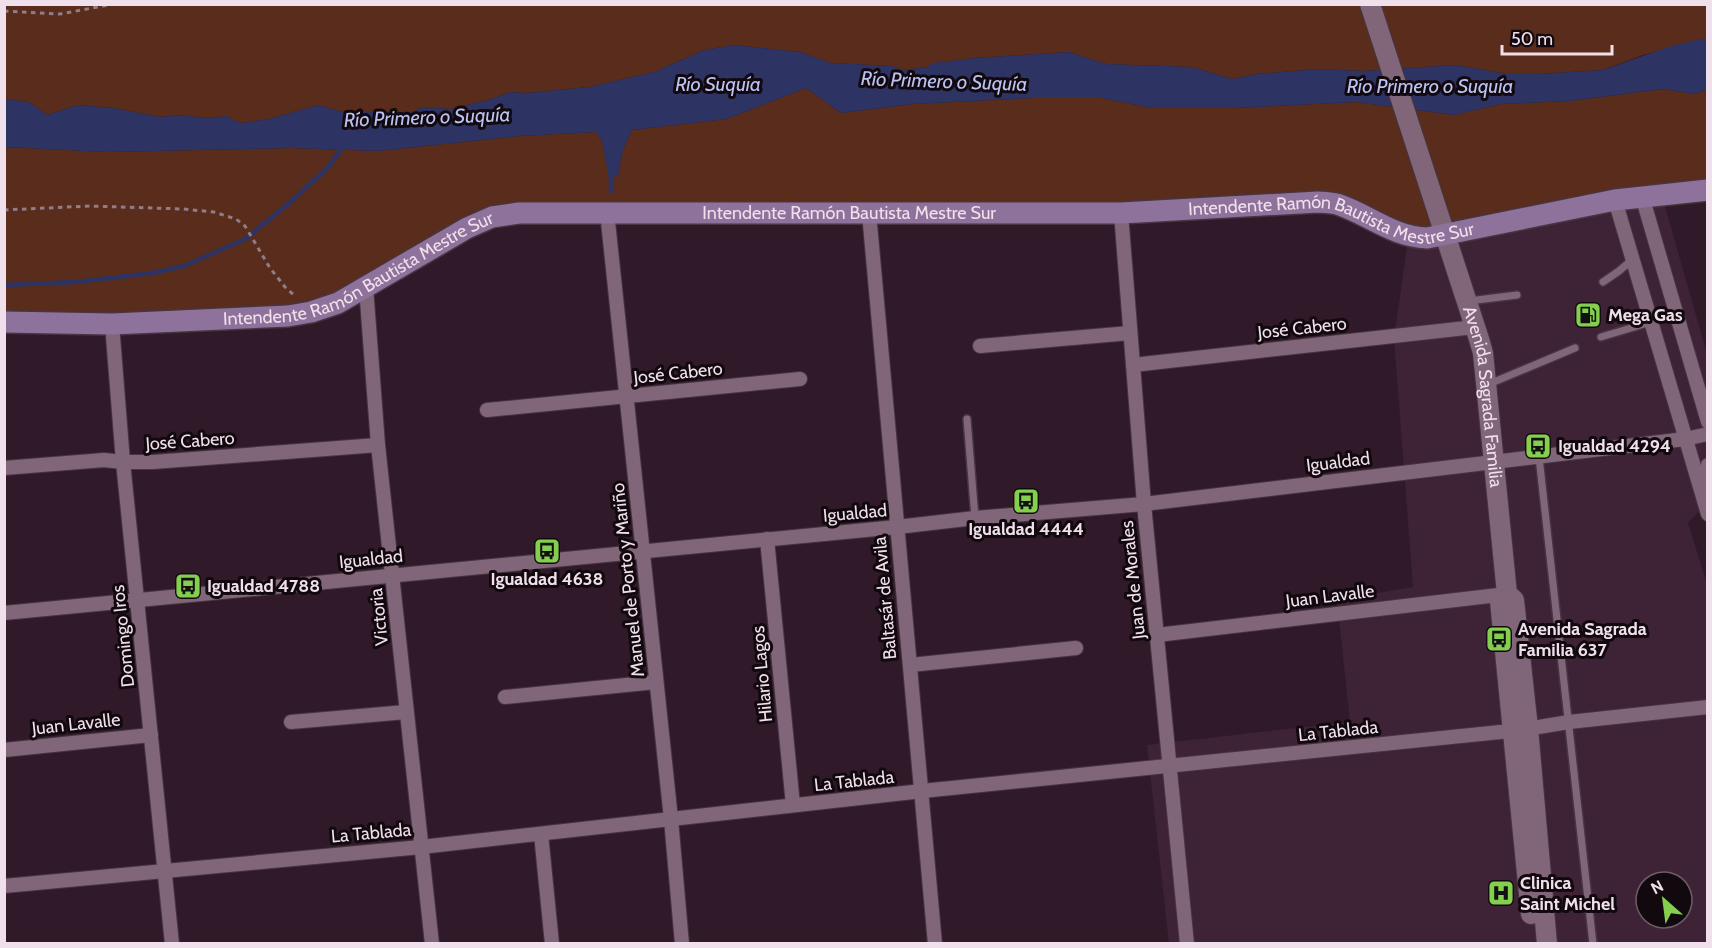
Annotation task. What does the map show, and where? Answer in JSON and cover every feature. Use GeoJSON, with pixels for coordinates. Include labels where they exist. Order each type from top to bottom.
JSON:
{"type":"FeatureCollection","features":[{"type":"Feature","properties":{"kind":"main road","name":"Avenida Sagrada Familia"},"geometry":{"type":"LineString","coordinates":[[1371,4],[1483,353],[1506,594],[1514,600],[1534,944]]}},
{"type":"Feature","properties":{"kind":"main road","name":"Intendente Ramón Bautista Mestre Sur"},"geometry":{"type":"LineString","coordinates":[[4,322],[112,324],[288,316],[311,312],[338,303],[467,228],[492,218],[519,213],[1121,213],[1318,202],[1335,204],[1401,235],[1427,238],[1615,200],[1707,190]]}},
{"type":"Feature","properties":{"kind":"main road","name":"Avenida Sagrada Familia"},"geometry":{"type":"LineString","coordinates":[[1520,730],[1547,944]]}},
{"type":"Feature","properties":{"kind":"street"},"geometry":{"type":"LineString","coordinates":[[1642,196],[1707,422]]}},
{"type":"Feature","properties":{"kind":"street"},"geometry":{"type":"LineString","coordinates":[[1615,200],[1706,505]]}},
{"type":"Feature","properties":{"kind":"street","name":"Manuel de Porto y Mariño"},"geometry":{"type":"LineString","coordinates":[[607,212],[682,944]]}},
{"type":"Feature","properties":{"kind":"street","name":"Baltasár de Avila"},"geometry":{"type":"LineString","coordinates":[[869,213],[935,944]]}},
{"type":"Feature","properties":{"kind":"street","name":"Juan de Morales"},"geometry":{"type":"LineString","coordinates":[[1121,213],[1144,504],[1187,944]]}},
{"type":"Feature","properties":{"kind":"street","name":"Victoria"},"geometry":{"type":"LineString","coordinates":[[366,287],[378,445],[432,944]]}},
{"type":"Feature","properties":{"kind":"street","name":"Domingo Iros"},"geometry":{"type":"LineString","coordinates":[[112,324],[123,462],[172,944]]}},
{"type":"Feature","properties":{"kind":"street","name":"José Cabero"},"geometry":{"type":"LineString","coordinates":[[1133,365],[1475,327]]}},
{"type":"Feature","properties":{"kind":"street"},"geometry":{"type":"LineString","coordinates":[[980,346],[1130,333]]}},
{"type":"Feature","properties":{"kind":"street","name":"José Cabero"},"geometry":{"type":"LineString","coordinates":[[487,410],[800,379]]}},
{"type":"Feature","properties":{"kind":"street","name":"Igualdad"},"geometry":{"type":"LineString","coordinates":[[4,613],[975,518],[1144,504],[1685,440],[1707,434]]}},
{"type":"Feature","properties":{"kind":"street","name":"José Cabero"},"geometry":{"type":"LineString","coordinates":[[4,468],[104,460],[153,462],[378,445]]}},
{"type":"Feature","properties":{"kind":"street"},"geometry":{"type":"LineString","coordinates":[[1706,505],[1707,465]]}},
{"type":"Feature","properties":{"kind":"street","name":"Hilario Lagos"},"geometry":{"type":"LineString","coordinates":[[767,539],[793,806]]}},
{"type":"Feature","properties":{"kind":"street","name":"Juan Lavalle"},"geometry":{"type":"LineString","coordinates":[[1157,635],[1506,594]]}},
{"type":"Feature","properties":{"kind":"street"},"geometry":{"type":"LineString","coordinates":[[910,665],[1076,648]]}},
{"type":"Feature","properties":{"kind":"street"},"geometry":{"type":"LineString","coordinates":[[504,697],[656,682]]}},
{"type":"Feature","properties":{"kind":"street","name":"La Tablada"},"geometry":{"type":"LineString","coordinates":[[4,886],[421,847],[922,791],[1520,730],[1569,722],[1707,707]]}},
{"type":"Feature","properties":{"kind":"street"},"geometry":{"type":"LineString","coordinates":[[291,722],[406,712]]}},
{"type":"Feature","properties":{"kind":"street","name":"Juan Lavalle"},"geometry":{"type":"LineString","coordinates":[[4,750],[151,735]]}},
{"type":"Feature","properties":{"kind":"street"},"geometry":{"type":"LineString","coordinates":[[541,834],[552,944]]}},
{"type":"Feature","properties":{"kind":"lane"},"geometry":{"type":"LineString","coordinates":[[1603,282],[1633,259]]}},
{"type":"Feature","properties":{"kind":"lane"},"geometry":{"type":"LineString","coordinates":[[1467,301],[1517,295]]}},
{"type":"Feature","properties":{"kind":"lane"},"geometry":{"type":"LineString","coordinates":[[1601,338],[1651,322]]}},
{"type":"Feature","properties":{"kind":"lane"},"geometry":{"type":"LineString","coordinates":[[1486,385],[1575,348]]}},
{"type":"Feature","properties":{"kind":"lane"},"geometry":{"type":"LineString","coordinates":[[967,418],[975,518]]}},
{"type":"Feature","properties":{"kind":"lane"},"geometry":{"type":"LineString","coordinates":[[1539,457],[1593,944]]}},
{"type":"Feature","properties":{"kind":"path"},"geometry":{"type":"LineString","coordinates":[[4,11],[60,14],[114,4]]}},
{"type":"Feature","properties":{"kind":"path"},"geometry":{"type":"LineString","coordinates":[[4,210],[90,206],[214,212],[236,219],[245,226],[270,268],[295,296]]}},
{"type":"Feature","properties":{"kind":"shaded area"},"geometry":{"type":"Polygon","coordinates":[[[5,5],[1707,5],[1707,39],[1640,56],[1603,70],[1507,74],[1455,65],[1362,71],[1318,69],[1257,74],[1232,79],[1192,67],[1106,64],[1069,52],[975,58],[934,63],[927,67],[903,70],[892,66],[831,63],[800,52],[734,45],[704,50],[654,72],[589,87],[527,93],[511,92],[450,109],[423,107],[413,112],[343,112],[318,105],[269,119],[240,123],[226,116],[160,117],[113,108],[77,105],[47,115],[29,102],[5,99],[5,5]]]}},
{"type":"Feature","properties":{"kind":"shaded area"},"geometry":{"type":"Polygon","coordinates":[[[806,88],[841,113],[913,104],[1033,98],[1102,98],[1152,108],[1234,108],[1356,102],[1454,115],[1501,104],[1569,101],[1663,89],[1695,94],[1707,89],[1707,190],[1445,235],[1347,209],[519,213],[338,303],[5,322],[5,147],[108,152],[292,148],[378,151],[519,136],[596,132],[602,141],[610,179],[619,172],[623,150],[632,130],[726,119],[806,88]]]}},
{"type":"Feature","properties":{"kind":"shaded area"},"geometry":{"type":"Polygon","coordinates":[[[1664,203],[1707,354],[1707,503],[1688,523],[1708,587],[1707,943],[1169,943],[1147,745],[1350,722],[1337,600],[1413,587],[1394,338],[1407,247],[1664,203]]]}},
{"type":"Feature","properties":{"kind":"water","name":"Río Suquía"},"geometry":{"type":"Polygon","coordinates":[[[1707,39],[1707,89],[1695,94],[1663,89],[1569,101],[1501,104],[1454,115],[1356,102],[1234,108],[1152,108],[1102,98],[1033,98],[913,104],[841,113],[806,88],[726,119],[632,130],[623,150],[619,173],[609,179],[602,141],[596,132],[519,136],[378,151],[292,148],[108,152],[5,147],[5,99],[29,102],[47,115],[77,105],[113,108],[160,117],[226,116],[240,123],[269,119],[318,105],[343,112],[413,112],[423,107],[450,109],[511,92],[527,93],[589,87],[654,72],[704,50],[734,45],[800,52],[831,63],[892,66],[903,70],[927,67],[933,63],[975,58],[1069,52],[1106,64],[1192,67],[1232,79],[1257,74],[1318,69],[1362,71],[1455,65],[1507,74],[1603,70],[1671,46],[1707,39]]]}},
{"type":"Feature","properties":{"kind":"waterway"},"geometry":{"type":"LineString","coordinates":[[4,285],[76,282],[152,273],[184,266],[245,239],[327,168],[344,146]]}},
{"type":"Feature","properties":{"kind":"waterway"},"geometry":{"type":"LineString","coordinates":[[611,174],[611,192]]}},
{"type":"Feature","properties":{"kind":"place","name":"Mega Gas"},"geometry":{"type":"Point","coordinates":[1588,315]}},
{"type":"Feature","properties":{"kind":"place","name":"Igualdad 4294"},"geometry":{"type":"Point","coordinates":[1538,446]}},
{"type":"Feature","properties":{"kind":"place","name":"Igualdad 4444"},"geometry":{"type":"Point","coordinates":[1026,501]}},
{"type":"Feature","properties":{"kind":"place","name":"Igualdad 4638"},"geometry":{"type":"Point","coordinates":[547,551]}},
{"type":"Feature","properties":{"kind":"place","name":"Igualdad 4788"},"geometry":{"type":"Point","coordinates":[188,586]}},
{"type":"Feature","properties":{"kind":"place","name":"Avenida Sagrada Familia 637"},"geometry":{"type":"Point","coordinates":[1499,639]}},
{"type":"Feature","properties":{"kind":"place","name":"Clinica Saint Michel"},"geometry":{"type":"Point","coordinates":[1501,893]}},
{"type":"Feature","properties":{"kind":"water label","name":"Río Primero o Suquía"},"geometry":{"type":"Point","coordinates":[944,81]}},
{"type":"Feature","properties":{"kind":"water label","name":"Río Primero o Suquía"},"geometry":{"type":"Point","coordinates":[1430,86]}},
{"type":"Feature","properties":{"kind":"water label","name":"Río Primero o Suquía"},"geometry":{"type":"Point","coordinates":[427,117]}}]}
